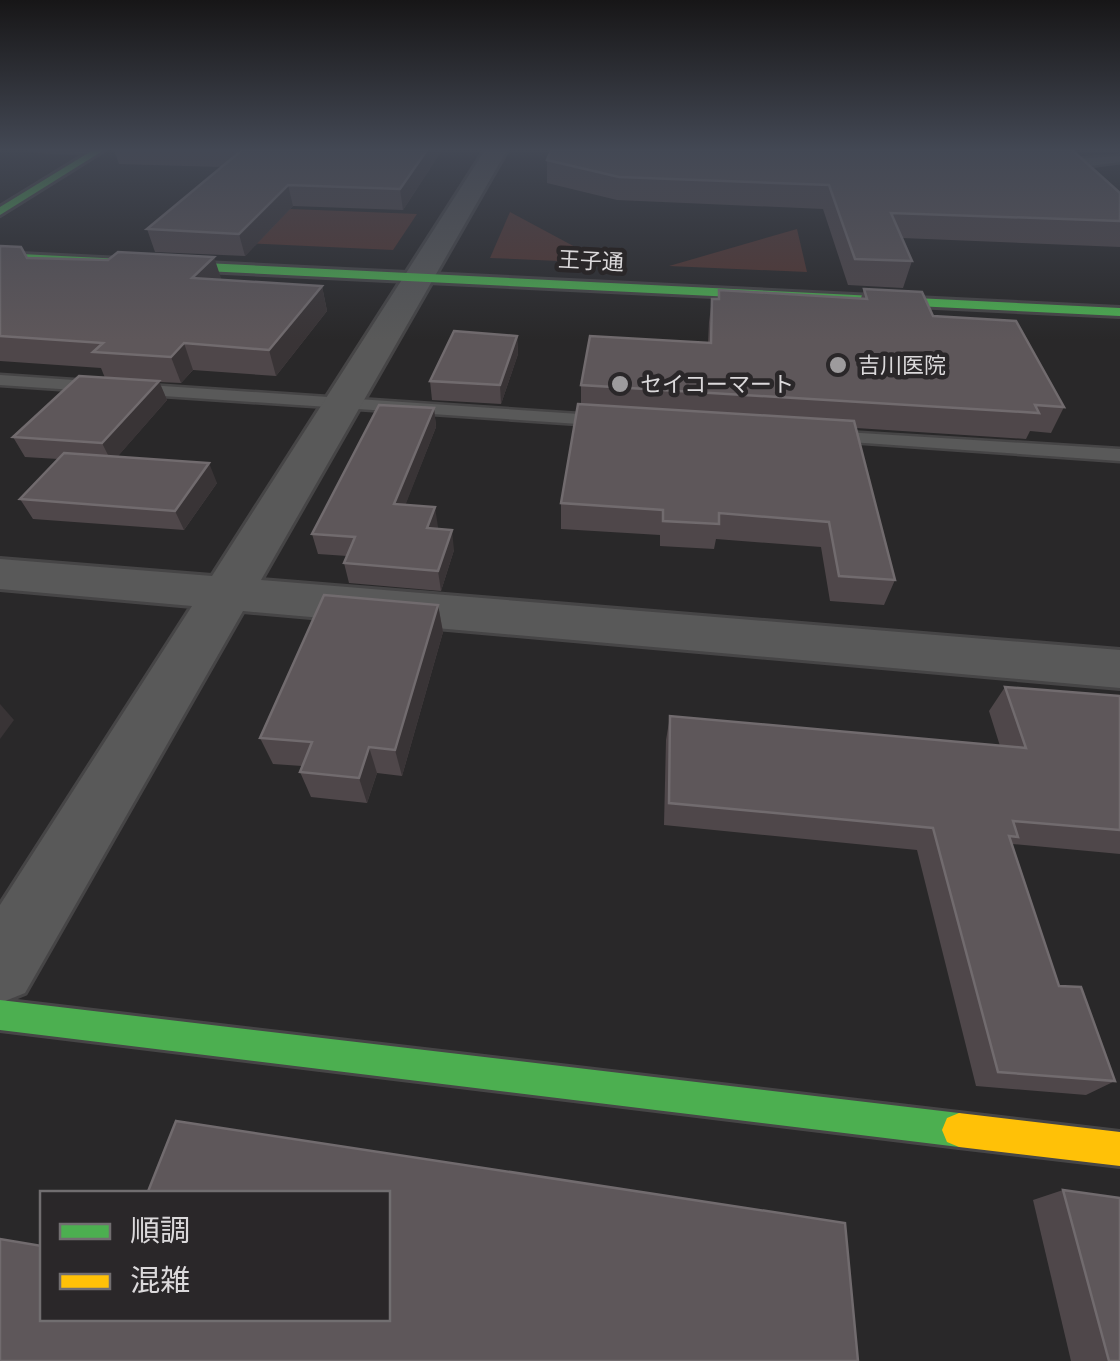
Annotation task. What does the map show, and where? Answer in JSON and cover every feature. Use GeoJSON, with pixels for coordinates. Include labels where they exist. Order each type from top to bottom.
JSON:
{"type":"FeatureCollection","features":[{"type":"Feature","properties":{"kind":"street"},"geometry":{"type":"LineString","coordinates":[[0,968],[457,214]]}},
{"type":"Feature","properties":{"kind":"street","name":"王子通"},"geometry":{"type":"LineString","coordinates":[[0,257],[1119,313]]}},
{"type":"Feature","properties":{"kind":"street"},"geometry":{"type":"LineString","coordinates":[[0,574],[1120,669]]}},
{"type":"Feature","properties":{"kind":"street"},"geometry":{"type":"LineString","coordinates":[[0,1016],[1120,1149]]}},
{"type":"Feature","properties":{"kind":"lane"},"geometry":{"type":"LineString","coordinates":[[0,380],[622,422]]}},
{"type":"Feature","properties":{"kind":"lane"},"geometry":{"type":"LineString","coordinates":[[802,434],[1120,455]]}},
{"type":"Feature","properties":{"kind":"shaded area"},"geometry":{"type":"Polygon","coordinates":[[[247,214],[417,214],[393,250],[158,239],[247,214]]]}},
{"type":"Feature","properties":{"kind":"shaded area"},"geometry":{"type":"Polygon","coordinates":[[[509,214],[513,214],[605,263],[490,258],[509,214]]]}},
{"type":"Feature","properties":{"kind":"shaded area"},"geometry":{"type":"Polygon","coordinates":[[[797,229],[807,272],[669,266],[797,229]]]}},
{"type":"Feature","properties":{"kind":"building"},"geometry":{"type":"Polygon","coordinates":[[[166,214],[259,214],[239,234],[147,229],[166,214]]]}},
{"type":"Feature","properties":{"kind":"building"},"geometry":{"type":"Polygon","coordinates":[[[839,214],[891,214],[912,261],[855,259],[839,214]]]}},
{"type":"Feature","properties":{"kind":"building"},"geometry":{"type":"Polygon","coordinates":[[[906,214],[1120,214],[1120,221],[906,214]]]}},
{"type":"Feature","properties":{"kind":"building"},"geometry":{"type":"Polygon","coordinates":[[[0,246],[21,247],[27,258],[108,260],[118,252],[214,257],[192,278],[322,286],[269,350],[184,343],[171,357],[93,352],[103,343],[0,336],[0,246]]]}},
{"type":"Feature","properties":{"kind":"building"},"geometry":{"type":"Polygon","coordinates":[[[864,289],[922,292],[933,316],[1016,321],[1064,407],[1035,405],[1039,413],[581,385],[590,336],[711,343],[712,299],[719,299],[719,290],[867,299],[864,289]]]}},
{"type":"Feature","properties":{"kind":"building"},"geometry":{"type":"Polygon","coordinates":[[[454,331],[517,336],[500,385],[430,381],[454,331]]]}},
{"type":"Feature","properties":{"kind":"building"},"geometry":{"type":"Polygon","coordinates":[[[79,376],[159,381],[102,443],[13,437],[79,376]]]}},
{"type":"Feature","properties":{"kind":"building"},"geometry":{"type":"Polygon","coordinates":[[[578,404],[854,421],[895,580],[839,576],[829,522],[719,513],[719,524],[663,521],[663,510],[561,503],[578,404]]]}},
{"type":"Feature","properties":{"kind":"building"},"geometry":{"type":"Polygon","coordinates":[[[379,405],[434,408],[394,504],[435,507],[427,528],[452,530],[438,571],[344,563],[355,537],[312,534],[379,405]]]}},
{"type":"Feature","properties":{"kind":"building"},"geometry":{"type":"Polygon","coordinates":[[[64,453],[209,463],[175,511],[20,499],[64,453]]]}},
{"type":"Feature","properties":{"kind":"building"},"geometry":{"type":"Polygon","coordinates":[[[324,595],[438,605],[395,750],[369,747],[359,778],[300,772],[312,742],[260,738],[324,595]]]}},
{"type":"Feature","properties":{"kind":"building"},"geometry":{"type":"Polygon","coordinates":[[[1005,687],[1120,696],[1120,830],[1013,821],[1018,837],[1009,836],[1059,986],[1081,987],[1115,1081],[998,1072],[933,828],[669,803],[670,716],[1026,748],[1005,687]]]}},
{"type":"Feature","properties":{"kind":"building"},"geometry":{"type":"Polygon","coordinates":[[[176,1121],[845,1223],[858,1361],[0,1361],[0,1239],[40,1246],[40,1321],[390,1321],[390,1191],[148,1191],[176,1121]]]}},
{"type":"Feature","properties":{"kind":"building"},"geometry":{"type":"Polygon","coordinates":[[[1063,1190],[1120,1198],[1120,1361],[1109,1361],[1063,1190]]]}},
{"type":"Feature","properties":{"kind":"traffic: fast"},"geometry":{"type":"LineString","coordinates":[[0,257],[1120,312]]}},
{"type":"Feature","properties":{"kind":"traffic: fast"},"geometry":{"type":"LineString","coordinates":[[0,1015],[959,1130]]}},
{"type":"Feature","properties":{"kind":"traffic: slow"},"geometry":{"type":"LineString","coordinates":[[959,1130],[1120,1149]]}},
{"type":"Feature","properties":{"kind":"place","name":"吉川医院"},"geometry":{"type":"Point","coordinates":[838,365]}},
{"type":"Feature","properties":{"kind":"place","name":"セイコーマート"},"geometry":{"type":"Point","coordinates":[620,384]}}]}
